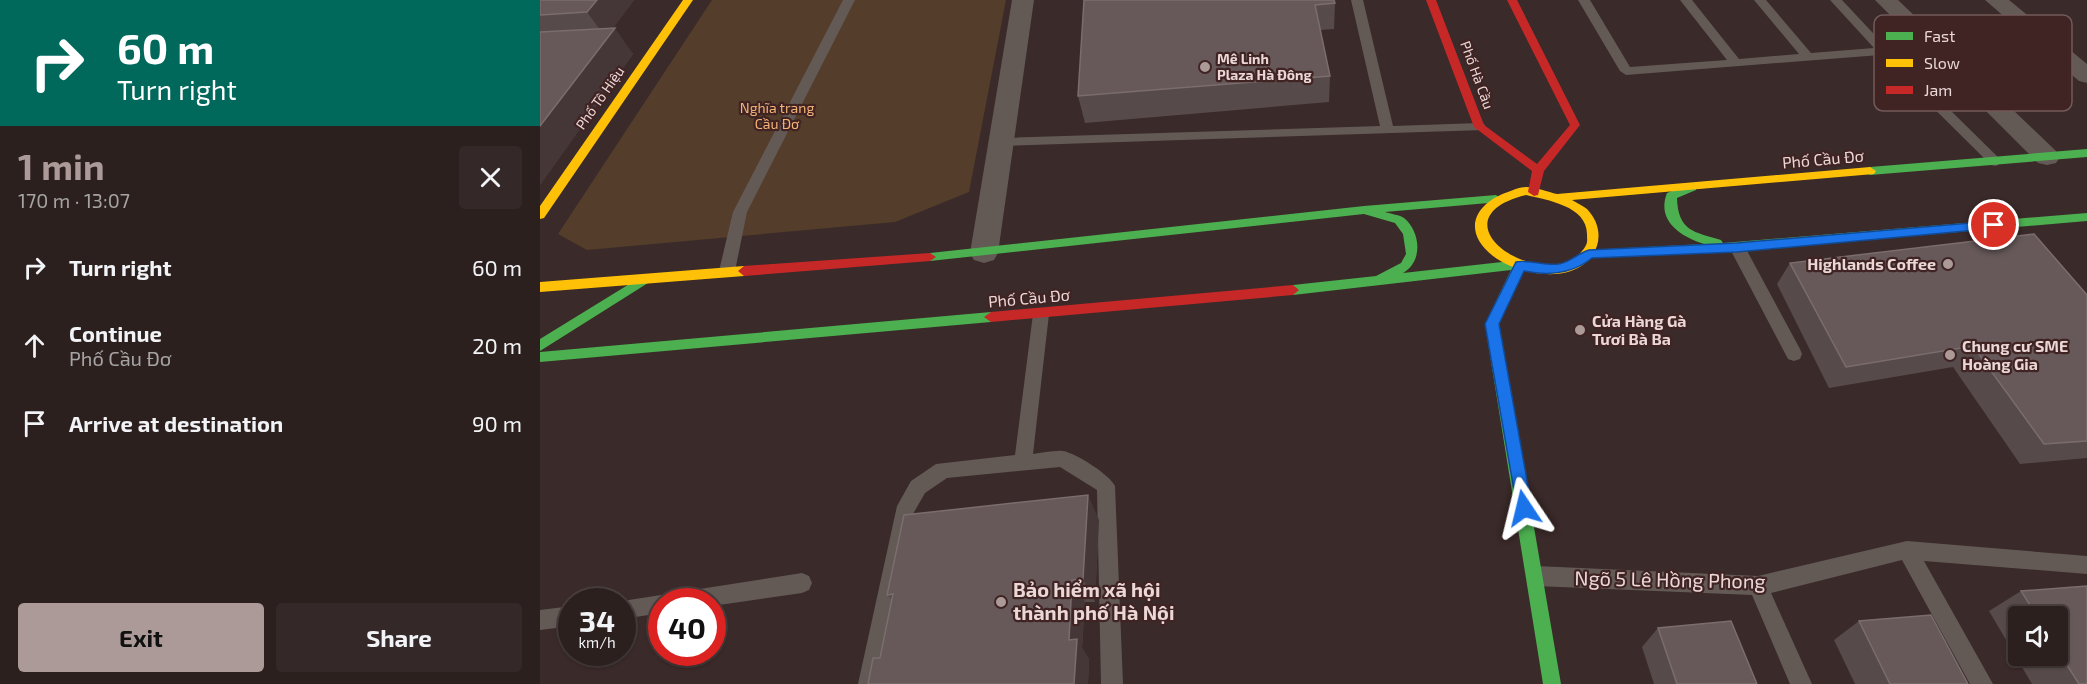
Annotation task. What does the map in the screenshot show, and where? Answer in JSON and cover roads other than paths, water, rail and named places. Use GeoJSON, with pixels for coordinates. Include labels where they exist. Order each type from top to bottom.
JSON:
{"type":"FeatureCollection","features":[{"type":"Feature","properties":{"kind":"main road","name":"Phố Tô Hiệu"},"geometry":{"type":"LineString","coordinates":[[540,215],[544,201],[688,0]]}},
{"type":"Feature","properties":{"kind":"main road","name":"Phố Hà Cầu"},"geometry":{"type":"LineString","coordinates":[[1431,0],[1479,127],[1538,170]]}},
{"type":"Feature","properties":{"kind":"main road"},"geometry":{"type":"LineString","coordinates":[[1512,0],[1575,124],[1538,170],[1534,192]]}},
{"type":"Feature","properties":{"kind":"main road","name":"Phố Cầu Đơ"},"geometry":{"type":"LineString","coordinates":[[1561,197],[2087,153]]}},
{"type":"Feature","properties":{"kind":"main road"},"geometry":{"type":"LineString","coordinates":[[1692,186],[1671,196],[1669,213],[1675,227],[1692,237],[1737,247]]}},
{"type":"Feature","properties":{"kind":"main road"},"geometry":{"type":"LineString","coordinates":[[540,287],[984,253],[1364,210],[1496,199],[1510,194],[1534,192],[1561,197],[1588,216],[1594,229],[1595,242],[1589,254],[1577,264],[1560,269],[1540,270],[1520,265],[1503,257],[1489,246],[1482,233],[1483,214],[1496,199]]}},
{"type":"Feature","properties":{"kind":"main road"},"geometry":{"type":"LineString","coordinates":[[1364,210],[1399,220],[1409,232],[1412,254],[1406,266],[1374,283]]}},
{"type":"Feature","properties":{"kind":"main road"},"geometry":{"type":"LineString","coordinates":[[1589,254],[1737,247],[2087,218]]}},
{"type":"Feature","properties":{"kind":"main road"},"geometry":{"type":"LineString","coordinates":[[1520,265],[1492,324],[1536,576],[1552,684]]}},
{"type":"Feature","properties":{"kind":"main road","name":"Phố Cầu Đơ"},"geometry":{"type":"LineString","coordinates":[[540,357],[1374,283],[1520,265]]}},
{"type":"Feature","properties":{"kind":"main road"},"geometry":{"type":"LineString","coordinates":[[540,346],[648,277]]}},
{"type":"Feature","properties":{"kind":"street"},"geometry":{"type":"LineString","coordinates":[[984,253],[1023,0]]}},
{"type":"Feature","properties":{"kind":"street"},"geometry":{"type":"LineString","coordinates":[[1886,0],[1901,15]]}},
{"type":"Feature","properties":{"kind":"street"},"geometry":{"type":"LineString","coordinates":[[1996,0],[2014,15]]}},
{"type":"Feature","properties":{"kind":"street"},"geometry":{"type":"LineString","coordinates":[[2072,63],[2087,76]]}},
{"type":"Feature","properties":{"kind":"street"},"geometry":{"type":"LineString","coordinates":[[2000,111],[2047,157]]}},
{"type":"Feature","properties":{"kind":"lane"},"geometry":{"type":"LineString","coordinates":[[727,271],[740,212],[849,0]]}},
{"type":"Feature","properties":{"kind":"lane"},"geometry":{"type":"LineString","coordinates":[[1357,0],[1387,130]]}},
{"type":"Feature","properties":{"kind":"lane"},"geometry":{"type":"LineString","coordinates":[[1584,0],[1626,71],[1874,52]]}},
{"type":"Feature","properties":{"kind":"lane"},"geometry":{"type":"LineString","coordinates":[[1686,0],[1736,63]]}},
{"type":"Feature","properties":{"kind":"lane"},"geometry":{"type":"LineString","coordinates":[[1760,0],[1807,56]]}},
{"type":"Feature","properties":{"kind":"lane"},"geometry":{"type":"LineString","coordinates":[[1836,0],[1874,41]]}},
{"type":"Feature","properties":{"kind":"lane"},"geometry":{"type":"LineString","coordinates":[[1944,111],[1996,162]]}},
{"type":"Feature","properties":{"kind":"lane"},"geometry":{"type":"LineString","coordinates":[[1001,142],[1479,127]]}},
{"type":"Feature","properties":{"kind":"lane"},"geometry":{"type":"LineString","coordinates":[[1737,247],[1794,354]]}},
{"type":"Feature","properties":{"kind":"lane"},"geometry":{"type":"LineString","coordinates":[[1023,461],[1041,314]]}},
{"type":"Feature","properties":{"kind":"lane"},"geometry":{"type":"LineString","coordinates":[[868,684],[904,512],[918,487],[943,470],[1062,459],[1106,486],[1112,684]]}},
{"type":"Feature","properties":{"kind":"lane"},"geometry":{"type":"LineString","coordinates":[[1907,550],[1982,684]]}},
{"type":"Feature","properties":{"kind":"lane","name":"Ngõ 5 Lê Hồng Phong"},"geometry":{"type":"LineString","coordinates":[[1536,576],[1758,586],[1907,550],[2087,565]]}},
{"type":"Feature","properties":{"kind":"lane"},"geometry":{"type":"LineString","coordinates":[[726,594],[802,583]]}},
{"type":"Feature","properties":{"kind":"lane"},"geometry":{"type":"LineString","coordinates":[[1758,586],[1802,684]]}},
{"type":"Feature","properties":{"kind":"lane"},"geometry":{"type":"LineString","coordinates":[[540,620],[558,618]]}},
{"type":"Feature","properties":{"kind":"place","name":"Mê Linh Plaza Hà Đông"},"geometry":{"type":"Point","coordinates":[1205,67]}},
{"type":"Feature","properties":{"kind":"place","name":"Highlands Coffee"},"geometry":{"type":"Point","coordinates":[1948,264]}},
{"type":"Feature","properties":{"kind":"place","name":"Cửa Hàng Gà Tươi Bà Ba"},"geometry":{"type":"Point","coordinates":[1580,330]}},
{"type":"Feature","properties":{"kind":"place","name":"Chung cư SME Hoàng Gia"},"geometry":{"type":"Point","coordinates":[1950,355]}},
{"type":"Feature","properties":{"kind":"place","name":"Bảo hiểm xã hội thành phố Hà Nội"},"geometry":{"type":"Point","coordinates":[1001,602]}},
{"type":"Feature","properties":{"kind":"park label","name":"Nghĩa trang Cầu Đơ"},"geometry":{"type":"Point","coordinates":[777,116]}}]}
